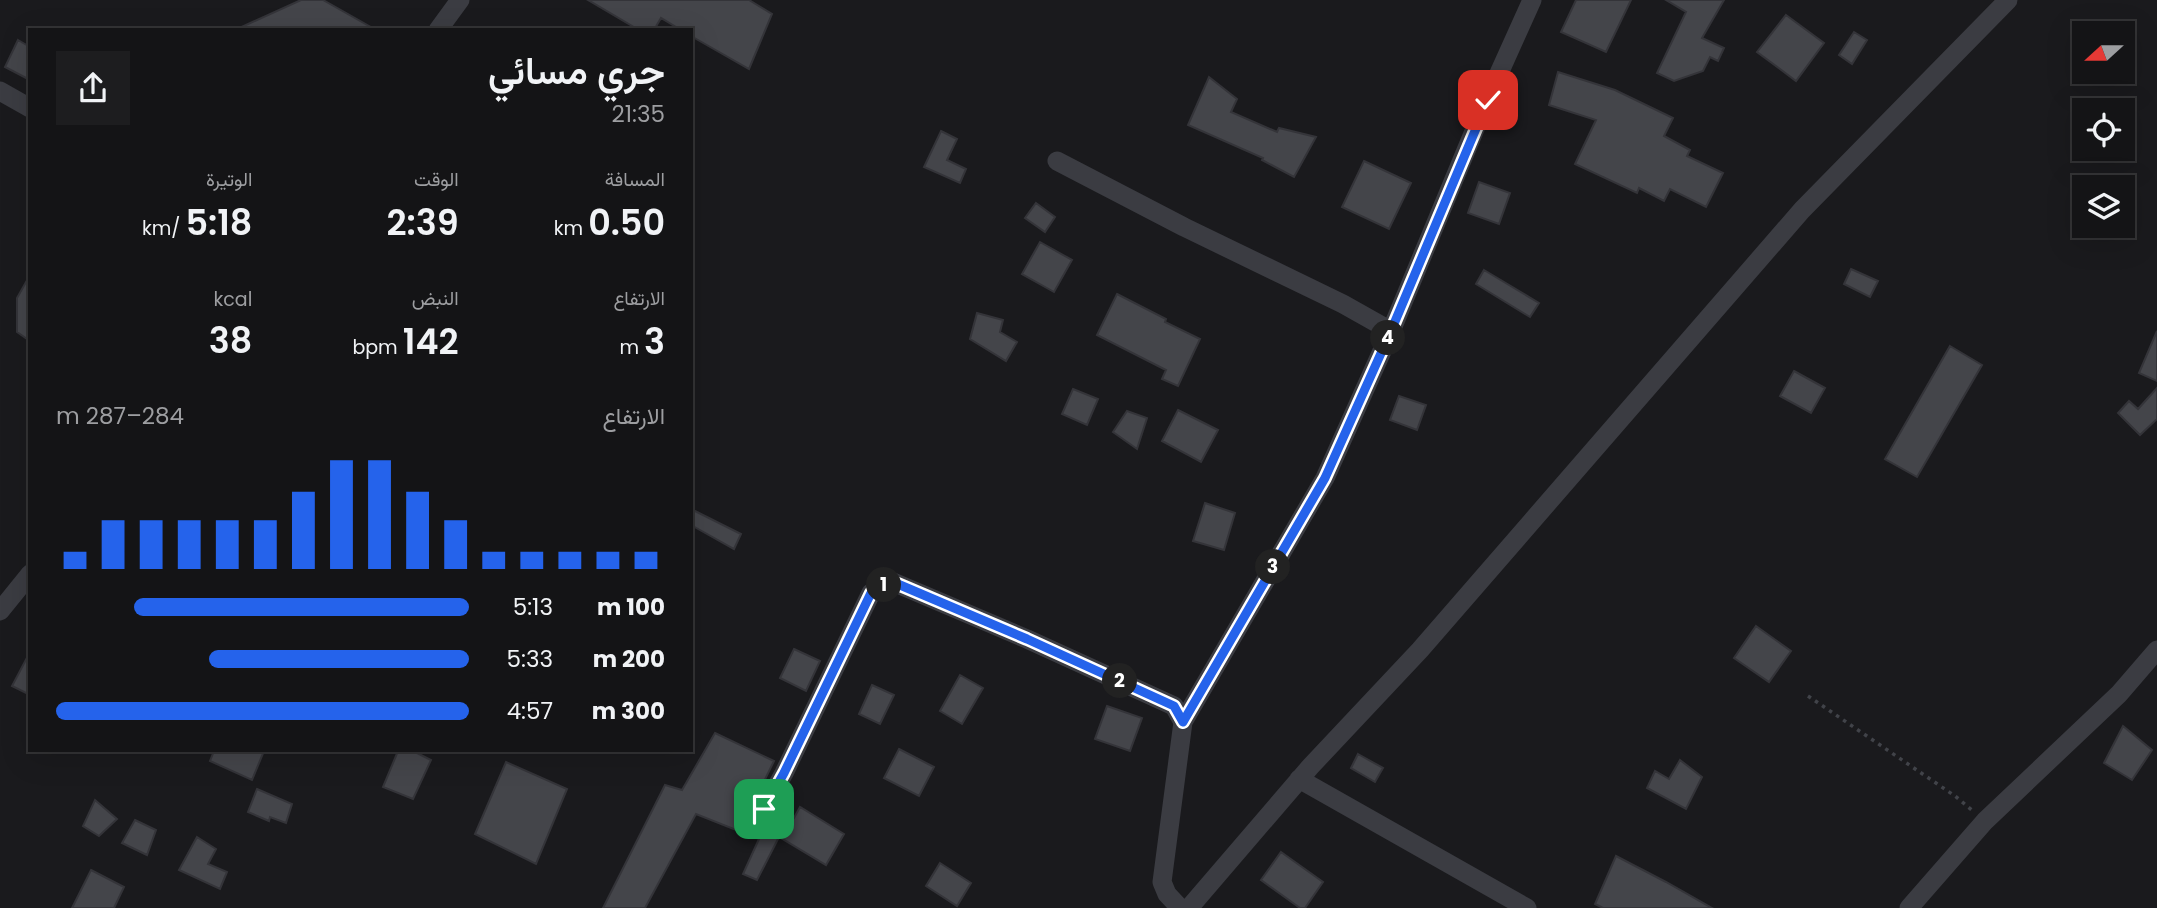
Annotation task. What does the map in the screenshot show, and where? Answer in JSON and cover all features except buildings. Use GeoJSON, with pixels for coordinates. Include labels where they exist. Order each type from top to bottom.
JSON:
{"type":"FeatureCollection","features":[{"type":"Feature","properties":{"kind":"street"},"geometry":{"type":"LineString","coordinates":[[439,28],[460,0]]}},
{"type":"Feature","properties":{"kind":"street"},"geometry":{"type":"LineString","coordinates":[[1180,908],[1167,894],[1162,882],[1183,722],[1325,478],[1391,331],[1532,0]]}},
{"type":"Feature","properties":{"kind":"street"},"geometry":{"type":"LineString","coordinates":[[1189,908],[1299,779],[1419,650],[1802,209],[2008,0]]}},
{"type":"Feature","properties":{"kind":"street"},"geometry":{"type":"LineString","coordinates":[[0,91],[28,107]]}},
{"type":"Feature","properties":{"kind":"street"},"geometry":{"type":"LineString","coordinates":[[1057,160],[1184,227],[1343,304],[1391,331]]}},
{"type":"Feature","properties":{"kind":"street"},"geometry":{"type":"LineString","coordinates":[[0,611],[28,576]]}},
{"type":"Feature","properties":{"kind":"street"},"geometry":{"type":"LineString","coordinates":[[764,809],[871,593],[882,585],[893,582],[1174,706],[1183,722]]}},
{"type":"Feature","properties":{"kind":"street"},"geometry":{"type":"LineString","coordinates":[[1909,908],[1985,821],[2119,694],[2157,650]]}},
{"type":"Feature","properties":{"kind":"street"},"geometry":{"type":"LineString","coordinates":[[1299,779],[1527,908]]}},
{"type":"Feature","properties":{"kind":"path"},"geometry":{"type":"LineString","coordinates":[[1808,696],[1955,796],[1985,821]]}},
{"type":"Feature","properties":{"kind":"route"},"geometry":{"type":"LineString","coordinates":[[764,809],[871,593],[882,585],[893,582],[1174,706],[1183,722],[1325,478],[1391,331],[1488,100]]}}]}
